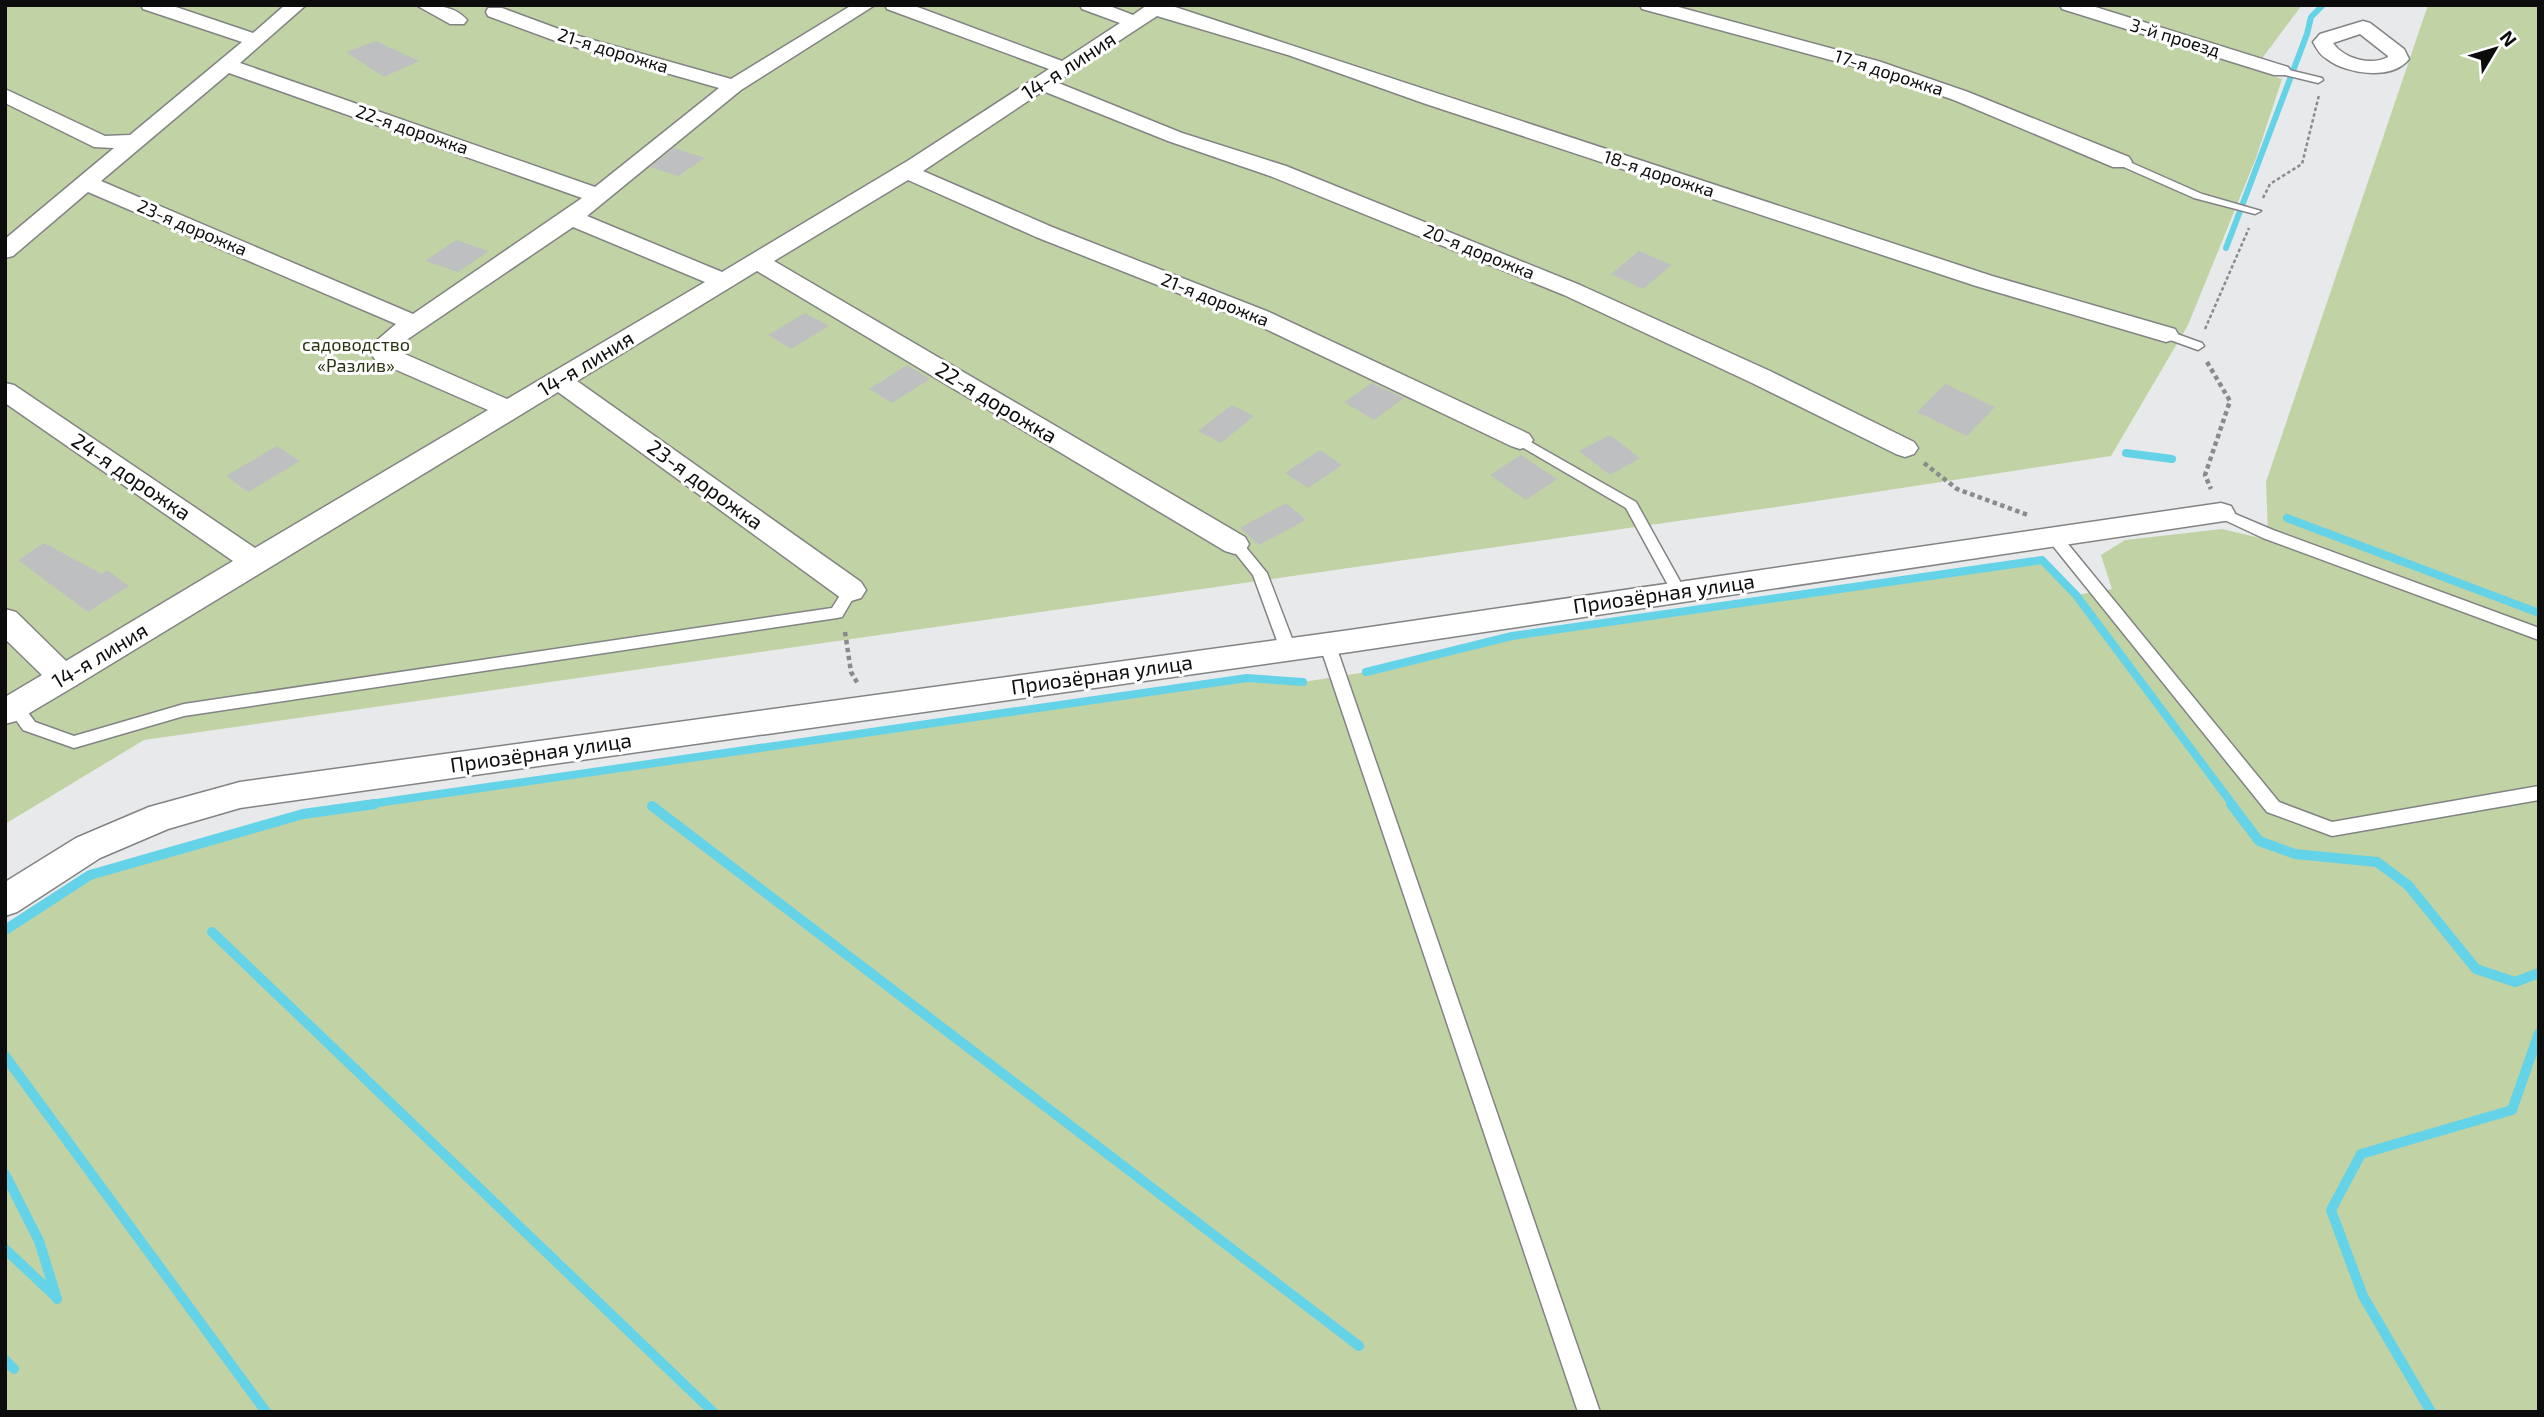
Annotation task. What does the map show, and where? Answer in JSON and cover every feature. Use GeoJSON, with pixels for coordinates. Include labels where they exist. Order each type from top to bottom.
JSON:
{"type":"FeatureCollection","features":[{"type":"Feature","properties":{"kind":"street"},"geometry":{"type":"LineString","coordinates":[[150,5],[256,40]]}},
{"type":"Feature","properties":{"kind":"street"},"geometry":{"type":"LineString","coordinates":[[5,251],[297,5]]}},
{"type":"Feature","properties":{"kind":"street"},"geometry":{"type":"LineString","coordinates":[[425,5],[457,20]]}},
{"type":"Feature","properties":{"kind":"street"},"geometry":{"type":"LineString","coordinates":[[510,410],[385,355],[387,342],[570,218],[734,86],[866,5]]}},
{"type":"Feature","properties":{"kind":"street"},"geometry":{"type":"LineString","coordinates":[[894,5],[1066,69]]}},
{"type":"Feature","properties":{"kind":"street","name":"18-я дорожка"},"geometry":{"type":"LineString","coordinates":[[1089,5],[1150,12],[1294,51],[1430,99],[1984,281],[2166,334]]}},
{"type":"Feature","properties":{"kind":"street","name":"17-я дорожка"},"geometry":{"type":"LineString","coordinates":[[1649,5],[1871,65],[1961,96],[2121,162]]}},
{"type":"Feature","properties":{"kind":"street","name":"3-й проезд"},"geometry":{"type":"LineString","coordinates":[[2069,5],[2281,71]]}},
{"type":"Feature","properties":{"kind":"street"},"geometry":{"type":"LineString","coordinates":[[2363,27],[2372,5]]}},
{"type":"Feature","properties":{"kind":"street","name":"21-я дорожка"},"geometry":{"type":"LineString","coordinates":[[495,12],[568,39],[734,86]]}},
{"type":"Feature","properties":{"kind":"street","name":"14-я линия"},"geometry":{"type":"LineString","coordinates":[[10,710],[906,171],[1150,12]]}},
{"type":"Feature","properties":{"kind":"street","name":"22-я дорожка"},"geometry":{"type":"LineString","coordinates":[[226,65],[598,196]]}},
{"type":"Feature","properties":{"kind":"street","name":"20-я дорожка"},"geometry":{"type":"LineString","coordinates":[[1042,84],[1175,137],[1278,171],[1572,290],[1761,377],[1905,448]]}},
{"type":"Feature","properties":{"kind":"street"},"geometry":{"type":"LineString","coordinates":[[5,95],[102,142],[136,141]]}},
{"type":"Feature","properties":{"kind":"street","name":"21-я дорожка"},"geometry":{"type":"LineString","coordinates":[[906,171],[1044,232],[1260,317],[1520,440]]}},
{"type":"Feature","properties":{"kind":"street","name":"23-я дорожка"},"geometry":{"type":"LineString","coordinates":[[86,183],[414,323]]}},
{"type":"Feature","properties":{"kind":"street"},"geometry":{"type":"LineString","coordinates":[[570,218],[724,281]]}},
{"type":"Feature","properties":{"kind":"street","name":"22-я дорожка"},"geometry":{"type":"LineString","coordinates":[[757,261],[1235,544]]}},
{"type":"Feature","properties":{"kind":"street","name":"23-я дорожка"},"geometry":{"type":"LineString","coordinates":[[559,380],[844,601]]}},
{"type":"Feature","properties":{"kind":"street","name":"24-я дорожка"},"geometry":{"type":"LineString","coordinates":[[5,391],[256,563]]}},
{"type":"Feature","properties":{"kind":"street","name":"Приозёрная улица"},"geometry":{"type":"LineString","coordinates":[[5,901],[88,848],[161,817],[240,795],[1288,649],[2221,513]]}},
{"type":"Feature","properties":{"kind":"street"},"geometry":{"type":"LineString","coordinates":[[5,620],[64,678]]}},
{"type":"Feature","properties":{"kind":"lane"},"geometry":{"type":"LineString","coordinates":[[2281,71],[2318,80]]}},
{"type":"Feature","properties":{"kind":"lane"},"geometry":{"type":"LineString","coordinates":[[2121,162],[2198,196],[2251,209]]}},
{"type":"Feature","properties":{"kind":"lane"},"geometry":{"type":"LineString","coordinates":[[2166,334],[2198,346]]}},
{"type":"Feature","properties":{"kind":"lane"},"geometry":{"type":"LineString","coordinates":[[1520,440],[1631,505],[1679,592]]}},
{"type":"Feature","properties":{"kind":"lane"},"geometry":{"type":"LineString","coordinates":[[2221,513],[2268,534],[2539,634]]}},
{"type":"Feature","properties":{"kind":"lane"},"geometry":{"type":"LineString","coordinates":[[2054,537],[2273,807],[2332,830],[2539,793]]}},
{"type":"Feature","properties":{"kind":"lane"},"geometry":{"type":"LineString","coordinates":[[1235,544],[1260,573],[1288,649]]}},
{"type":"Feature","properties":{"kind":"lane"},"geometry":{"type":"LineString","coordinates":[[10,710],[29,726],[74,742],[184,710],[844,601]]}},
{"type":"Feature","properties":{"kind":"lane"},"geometry":{"type":"LineString","coordinates":[[1327,643],[1590,1412]]}},
{"type":"Feature","properties":{"kind":"path"},"geometry":{"type":"LineString","coordinates":[[2221,513],[2206,475],[2230,401],[2198,346],[2251,209],[2270,184],[2302,164],[2320,102],[2318,80]]}},
{"type":"Feature","properties":{"kind":"path"},"geometry":{"type":"LineString","coordinates":[[1905,448],[1957,489],[2024,512]]}},
{"type":"Feature","properties":{"kind":"path"},"geometry":{"type":"LineString","coordinates":[[844,601],[843,624],[851,672],[861,689]]}},
{"type":"Feature","properties":{"kind":"green space","name":"садоводство «Разлив»"},"geometry":{"type":"Polygon","coordinates":[[[5,5],[2302,5],[2254,69],[2282,79],[2256,158],[2188,325],[2111,456],[1797,504],[144,740],[5,824],[5,5]]]}},
{"type":"Feature","properties":{"kind":"green space"},"geometry":{"type":"Polygon","coordinates":[[[2428,5],[2539,6],[2539,1412],[5,1412],[5,930],[90,875],[303,814],[1247,678],[1303,682],[1366,672],[1512,636],[2042,560],[2077,595],[2112,589],[2101,555],[2125,540],[2222,529],[2260,538],[2268,534],[2266,482],[2428,5]]]}},
{"type":"Feature","properties":{"kind":"building"},"geometry":{"type":"Polygon","coordinates":[[[376,41],[419,61],[384,77],[346,52],[376,41]]]}},
{"type":"Feature","properties":{"kind":"building"},"geometry":{"type":"Polygon","coordinates":[[[674,148],[705,158],[678,176],[650,167],[674,148]]]}},
{"type":"Feature","properties":{"kind":"building"},"geometry":{"type":"Polygon","coordinates":[[[456,240],[489,251],[458,272],[425,261],[456,240]]]}},
{"type":"Feature","properties":{"kind":"building"},"geometry":{"type":"Polygon","coordinates":[[[1639,251],[1672,265],[1643,289],[1611,274],[1639,251]]]}},
{"type":"Feature","properties":{"kind":"building"},"geometry":{"type":"Polygon","coordinates":[[[805,313],[829,326],[791,349],[768,335],[805,313]]]}},
{"type":"Feature","properties":{"kind":"building"},"geometry":{"type":"Polygon","coordinates":[[[907,365],[930,379],[892,403],[869,389],[907,365]]]}},
{"type":"Feature","properties":{"kind":"building"},"geometry":{"type":"Polygon","coordinates":[[[1372,383],[1404,398],[1374,420],[1344,402],[1372,383]]]}},
{"type":"Feature","properties":{"kind":"building"},"geometry":{"type":"Polygon","coordinates":[[[1945,384],[1995,407],[1967,436],[1917,412],[1945,384]]]}},
{"type":"Feature","properties":{"kind":"building"},"geometry":{"type":"Polygon","coordinates":[[[1232,405],[1254,416],[1221,443],[1198,431],[1232,405]]]}},
{"type":"Feature","properties":{"kind":"building"},"geometry":{"type":"Polygon","coordinates":[[[1610,435],[1640,458],[1610,475],[1579,451],[1610,435]]]}},
{"type":"Feature","properties":{"kind":"building"},"geometry":{"type":"Polygon","coordinates":[[[277,446],[300,461],[248,492],[226,476],[277,446]]]}},
{"type":"Feature","properties":{"kind":"building"},"geometry":{"type":"Polygon","coordinates":[[[1320,450],[1342,465],[1308,488],[1285,473],[1320,450]]]}},
{"type":"Feature","properties":{"kind":"building"},"geometry":{"type":"Polygon","coordinates":[[[1521,455],[1557,479],[1526,500],[1490,475],[1521,455]]]}},
{"type":"Feature","properties":{"kind":"building"},"geometry":{"type":"Polygon","coordinates":[[[1286,503],[1306,520],[1259,545],[1240,528],[1286,503]]]}},
{"type":"Feature","properties":{"kind":"building"},"geometry":{"type":"Polygon","coordinates":[[[44,543],[102,574],[107,570],[129,586],[88,612],[18,560],[44,543]]]}},
{"type":"Feature","properties":{"kind":"waterway"},"geometry":{"type":"LineString","coordinates":[[2226,248],[2307,34],[2311,17],[2323,5]]}},
{"type":"Feature","properties":{"kind":"waterway"},"geometry":{"type":"LineString","coordinates":[[2126,453],[2172,459]]}},
{"type":"Feature","properties":{"kind":"waterway"},"geometry":{"type":"LineString","coordinates":[[2287,518],[2539,613]]}},
{"type":"Feature","properties":{"kind":"waterway"},"geometry":{"type":"LineString","coordinates":[[1366,672],[1512,636],[2042,560],[2076,595],[2233,805]]}},
{"type":"Feature","properties":{"kind":"waterway"},"geometry":{"type":"LineString","coordinates":[[363,805],[1247,678],[1303,682]]}},
{"type":"Feature","properties":{"kind":"waterway"},"geometry":{"type":"LineString","coordinates":[[5,930],[90,875],[303,814],[375,804]]}},
{"type":"Feature","properties":{"kind":"waterway"},"geometry":{"type":"LineString","coordinates":[[2231,804],[2259,841],[2295,854],[2377,862],[2408,885],[2476,969],[2515,982],[2539,973]]}},
{"type":"Feature","properties":{"kind":"waterway"},"geometry":{"type":"LineString","coordinates":[[652,806],[1359,1346]]}},
{"type":"Feature","properties":{"kind":"waterway"},"geometry":{"type":"LineString","coordinates":[[212,932],[713,1412]]}},
{"type":"Feature","properties":{"kind":"waterway"},"geometry":{"type":"LineString","coordinates":[[2431,1412],[2363,1296],[2331,1210],[2361,1154],[2512,1110],[2539,1033]]}},
{"type":"Feature","properties":{"kind":"waterway"},"geometry":{"type":"LineString","coordinates":[[5,1056],[266,1412]]}},
{"type":"Feature","properties":{"kind":"waterway"},"geometry":{"type":"LineString","coordinates":[[5,1174],[39,1241],[57,1299]]}},
{"type":"Feature","properties":{"kind":"waterway"},"geometry":{"type":"LineString","coordinates":[[5,1249],[55,1296]]}},
{"type":"Feature","properties":{"kind":"waterway"},"geometry":{"type":"LineString","coordinates":[[5,1360],[14,1369]]}}]}
